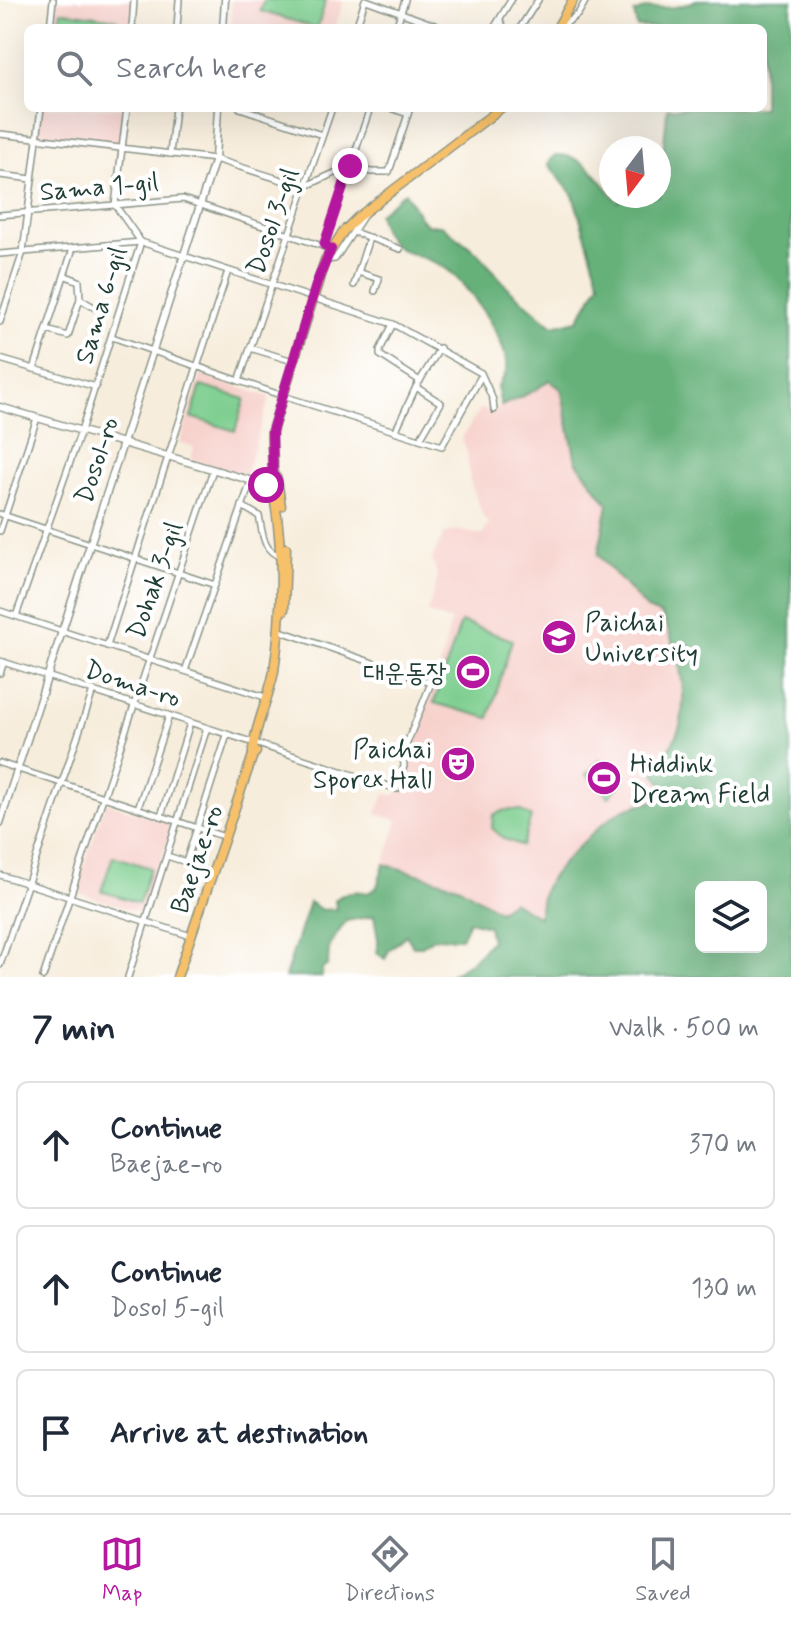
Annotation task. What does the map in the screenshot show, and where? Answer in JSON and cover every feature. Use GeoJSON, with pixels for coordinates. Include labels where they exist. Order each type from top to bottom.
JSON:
{"type":"FeatureCollection","features":[{"type":"Feature","properties":{"kind":"main road"},"geometry":{"type":"LineString","coordinates":[[561,24],[573,0]]}},
{"type":"Feature","properties":{"kind":"main road","name":"Baejae-ro"},"geometry":{"type":"LineString","coordinates":[[257,744],[280,630],[287,559],[270,443],[328,247],[368,209],[495,112]]}},
{"type":"Feature","properties":{"kind":"main road","name":"Baejae-ro"},"geometry":{"type":"LineString","coordinates":[[177,977],[279,674],[281,557],[276,488]]}},
{"type":"Feature","properties":{"kind":"street"},"geometry":{"type":"LineString","coordinates":[[50,24],[53,0]]}},
{"type":"Feature","properties":{"kind":"street"},"geometry":{"type":"LineString","coordinates":[[132,24],[134,0]]}},
{"type":"Feature","properties":{"kind":"street"},"geometry":{"type":"LineString","coordinates":[[177,24],[179,0]]}},
{"type":"Feature","properties":{"kind":"street"},"geometry":{"type":"LineString","coordinates":[[223,24],[225,0]]}},
{"type":"Feature","properties":{"kind":"street"},"geometry":{"type":"LineString","coordinates":[[357,24],[365,0],[431,24]]}},
{"type":"Feature","properties":{"kind":"street"},"geometry":{"type":"LineString","coordinates":[[397,24],[405,0]]}},
{"type":"Feature","properties":{"kind":"street"},"geometry":{"type":"LineString","coordinates":[[497,24],[510,0]]}},
{"type":"Feature","properties":{"kind":"street"},"geometry":{"type":"LineString","coordinates":[[523,24],[538,0]]}},
{"type":"Feature","properties":{"kind":"street"},"geometry":{"type":"LineString","coordinates":[[564,24],[578,14],[586,0]]}},
{"type":"Feature","properties":{"kind":"street"},"geometry":{"type":"LineString","coordinates":[[567,11],[570,16],[578,14]]}},
{"type":"Feature","properties":{"kind":"street"},"geometry":{"type":"LineString","coordinates":[[500,20],[502,24]]}},
{"type":"Feature","properties":{"kind":"street"},"geometry":{"type":"LineString","coordinates":[[0,322],[3,300],[23,252],[40,112]]}},
{"type":"Feature","properties":{"kind":"street"},"geometry":{"type":"LineString","coordinates":[[115,205],[127,112]]}},
{"type":"Feature","properties":{"kind":"street"},"geometry":{"type":"LineString","coordinates":[[170,154],[175,112]]}},
{"type":"Feature","properties":{"kind":"street","name":"Dosol-ro"},"geometry":{"type":"LineString","coordinates":[[0,823],[215,159],[218,112]]}},
{"type":"Feature","properties":{"kind":"street"},"geometry":{"type":"LineString","coordinates":[[252,112],[322,135]]}},
{"type":"Feature","properties":{"kind":"street","name":"Dosol 3-gil"},"geometry":{"type":"LineString","coordinates":[[239,381],[331,112]]}},
{"type":"Feature","properties":{"kind":"street"},"geometry":{"type":"LineString","coordinates":[[328,247],[369,112]]}},
{"type":"Feature","properties":{"kind":"street"},"geometry":{"type":"LineString","coordinates":[[0,134],[215,159],[304,187],[350,166],[371,172],[389,172],[409,112]]}},
{"type":"Feature","properties":{"kind":"street"},"geometry":{"type":"LineString","coordinates":[[0,175],[32,179]]}},
{"type":"Feature","properties":{"kind":"street","name":"Sama 1-gil"},"geometry":{"type":"LineString","coordinates":[[0,215],[183,199],[328,247]]}},
{"type":"Feature","properties":{"kind":"street","name":"Sama 6-gil"},"geometry":{"type":"LineString","coordinates":[[16,616],[96,387],[141,242],[115,205]]}},
{"type":"Feature","properties":{"kind":"street"},"geometry":{"type":"LineString","coordinates":[[325,260],[335,259],[368,209]]}},
{"type":"Feature","properties":{"kind":"street"},"geometry":{"type":"LineString","coordinates":[[354,232],[400,249]]}},
{"type":"Feature","properties":{"kind":"street"},"geometry":{"type":"LineString","coordinates":[[354,285],[369,238]]}},
{"type":"Feature","properties":{"kind":"street"},"geometry":{"type":"LineString","coordinates":[[0,254],[141,242],[393,324],[481,373],[494,410]]}},
{"type":"Feature","properties":{"kind":"street"},"geometry":{"type":"LineString","coordinates":[[34,369],[73,248]]}},
{"type":"Feature","properties":{"kind":"street"},"geometry":{"type":"LineString","coordinates":[[107,646],[228,271]]}},
{"type":"Feature","properties":{"kind":"street"},"geometry":{"type":"LineString","coordinates":[[358,272],[379,279],[375,291]]}},
{"type":"Feature","properties":{"kind":"street"},"geometry":{"type":"LineString","coordinates":[[47,330],[68,336],[80,299],[79,281],[66,276]]}},
{"type":"Feature","properties":{"kind":"street"},"geometry":{"type":"LineString","coordinates":[[80,299],[97,309]]}},
{"type":"Feature","properties":{"kind":"street"},"geometry":{"type":"LineString","coordinates":[[393,324],[380,355],[441,403],[420,439]]}},
{"type":"Feature","properties":{"kind":"street"},"geometry":{"type":"LineString","coordinates":[[111,337],[442,446],[481,377]]}},
{"type":"Feature","properties":{"kind":"street"},"geometry":{"type":"LineString","coordinates":[[250,348],[293,361]]}},
{"type":"Feature","properties":{"kind":"street"},"geometry":{"type":"LineString","coordinates":[[395,432],[440,348]]}},
{"type":"Feature","properties":{"kind":"street"},"geometry":{"type":"LineString","coordinates":[[0,359],[96,387]]}},
{"type":"Feature","properties":{"kind":"street"},"geometry":{"type":"LineString","coordinates":[[0,407],[276,488]]}},
{"type":"Feature","properties":{"kind":"street"},"geometry":{"type":"LineString","coordinates":[[0,531],[3,514],[37,418]]}},
{"type":"Feature","properties":{"kind":"street","name":"Dohak 3-gil"},"geometry":{"type":"LineString","coordinates":[[43,977],[213,470]]}},
{"type":"Feature","properties":{"kind":"street"},"geometry":{"type":"LineString","coordinates":[[185,671],[251,481]]}},
{"type":"Feature","properties":{"kind":"street"},"geometry":{"type":"LineString","coordinates":[[242,506],[259,516],[266,548],[281,557]]}},
{"type":"Feature","properties":{"kind":"street"},"geometry":{"type":"LineString","coordinates":[[3,514],[215,585]]}},
{"type":"Feature","properties":{"kind":"street"},"geometry":{"type":"LineString","coordinates":[[0,611],[268,698]]}},
{"type":"Feature","properties":{"kind":"street"},"geometry":{"type":"LineString","coordinates":[[257,744],[397,789],[404,766],[403,753],[431,683],[280,630]]}},
{"type":"Feature","properties":{"kind":"street"},"geometry":{"type":"LineString","coordinates":[[0,673],[2,661]]}},
{"type":"Feature","properties":{"kind":"street","name":"Doma-ro"},"geometry":{"type":"LineString","coordinates":[[2,661],[257,744]]}},
{"type":"Feature","properties":{"kind":"street"},"geometry":{"type":"LineString","coordinates":[[0,965],[93,691]]}},
{"type":"Feature","properties":{"kind":"street"},"geometry":{"type":"LineString","coordinates":[[138,808],[169,716]]}},
{"type":"Feature","properties":{"kind":"street"},"geometry":{"type":"LineString","coordinates":[[161,816],[190,723]]}},
{"type":"Feature","properties":{"kind":"street"},"geometry":{"type":"LineString","coordinates":[[128,977],[207,728]]}},
{"type":"Feature","properties":{"kind":"street"},"geometry":{"type":"LineString","coordinates":[[167,856],[186,862],[227,735]]}},
{"type":"Feature","properties":{"kind":"street"},"geometry":{"type":"LineString","coordinates":[[0,763],[225,837]]}},
{"type":"Feature","properties":{"kind":"street"},"geometry":{"type":"LineString","coordinates":[[0,875],[191,936]]}},
{"type":"Feature","properties":{"kind":"shaded area"},"geometry":{"type":"Polygon","coordinates":[[[56,0],[134,0],[132,24],[53,24],[56,0]]]}},
{"type":"Feature","properties":{"kind":"shaded area"},"geometry":{"type":"Polygon","coordinates":[[[232,0],[344,0],[336,24],[231,24],[232,0]]]}},
{"type":"Feature","properties":{"kind":"shaded area"},"geometry":{"type":"Polygon","coordinates":[[[40,112],[127,112],[124,148],[37,138],[40,112]]]}},
{"type":"Feature","properties":{"kind":"shaded area"},"geometry":{"type":"Polygon","coordinates":[[[201,375],[270,397],[245,475],[191,459],[194,447],[180,443],[201,375]]]}},
{"type":"Feature","properties":{"kind":"shaded area","name":"Paichai University"},"geometry":{"type":"Polygon","coordinates":[[[549,380],[561,389],[576,461],[608,504],[598,555],[647,609],[662,615],[678,653],[683,676],[681,724],[655,773],[662,784],[663,795],[650,805],[626,808],[600,827],[557,871],[539,917],[512,901],[499,911],[458,886],[384,864],[398,820],[376,814],[385,794],[396,795],[408,771],[408,751],[437,679],[451,621],[427,613],[438,577],[432,559],[444,534],[456,530],[482,535],[489,524],[470,481],[462,438],[480,409],[494,410],[536,390],[549,380]]]}},
{"type":"Feature","properties":{"kind":"shaded area"},"geometry":{"type":"Polygon","coordinates":[[[106,802],[173,825],[143,913],[75,892],[106,802]]]}},
{"type":"Feature","properties":{"kind":"green space"},"geometry":{"type":"Polygon","coordinates":[[[264,0],[326,0],[318,24],[304,24],[260,11],[264,0]]]}},
{"type":"Feature","properties":{"kind":"green space"},"geometry":{"type":"Polygon","coordinates":[[[696,0],[791,0],[791,977],[448,977],[473,960],[491,941],[488,926],[469,921],[461,938],[433,938],[422,946],[413,946],[406,935],[389,950],[385,959],[377,953],[374,916],[346,921],[329,946],[328,965],[322,969],[322,977],[285,977],[309,902],[322,910],[336,909],[335,900],[343,895],[368,893],[377,887],[384,864],[458,886],[499,911],[512,901],[539,917],[543,892],[548,883],[581,845],[619,813],[662,795],[662,784],[655,773],[674,741],[681,721],[683,693],[680,667],[662,615],[647,609],[598,555],[608,504],[576,461],[561,389],[549,380],[536,390],[501,406],[497,387],[505,374],[506,360],[486,316],[465,287],[445,268],[390,242],[378,214],[405,192],[422,220],[428,225],[441,225],[479,254],[509,289],[553,326],[578,320],[600,283],[573,195],[548,164],[555,155],[576,159],[599,178],[599,208],[671,208],[671,136],[664,136],[667,112],[767,112],[767,24],[636,24],[634,13],[649,8],[671,7],[696,0]]]}},
{"type":"Feature","properties":{"kind":"green space"},"geometry":{"type":"Polygon","coordinates":[[[61,11],[116,19],[120,24],[59,24],[61,11]]]}},
{"type":"Feature","properties":{"kind":"green space"},"geometry":{"type":"Polygon","coordinates":[[[201,386],[245,399],[235,431],[191,417],[201,386]]]}},
{"type":"Feature","properties":{"kind":"green space","name":"대운동장"},"geometry":{"type":"Polygon","coordinates":[[[461,622],[512,640],[489,718],[434,703],[461,622]]]}},
{"type":"Feature","properties":{"kind":"green space","name":"Hiddink Dream Field"},"geometry":{"type":"Polygon","coordinates":[[[600,760],[623,782],[609,797],[586,774],[600,760]]]}},
{"type":"Feature","properties":{"kind":"green space"},"geometry":{"type":"Polygon","coordinates":[[[505,810],[519,810],[531,817],[522,846],[504,839],[492,828],[493,815],[505,810]]]}},
{"type":"Feature","properties":{"kind":"green space"},"geometry":{"type":"Polygon","coordinates":[[[113,856],[150,868],[139,903],[101,891],[113,856]]]}},
{"type":"Feature","properties":{"kind":"place","name":"Paichai University"},"geometry":{"type":"Point","coordinates":[559,637]}},
{"type":"Feature","properties":{"kind":"place","name":"대운동장"},"geometry":{"type":"Point","coordinates":[473,672]}},
{"type":"Feature","properties":{"kind":"place","name":"Paichai Sporex Hall"},"geometry":{"type":"Point","coordinates":[458,764]}},
{"type":"Feature","properties":{"kind":"place","name":"Hiddink Dream Field"},"geometry":{"type":"Point","coordinates":[604,778]}},
{"type":"Feature","properties":{"kind":"route"},"geometry":{"type":"LineString","coordinates":[[266,485],[273,487],[272,431],[317,282],[331,249],[324,245],[350,166]]}}]}
